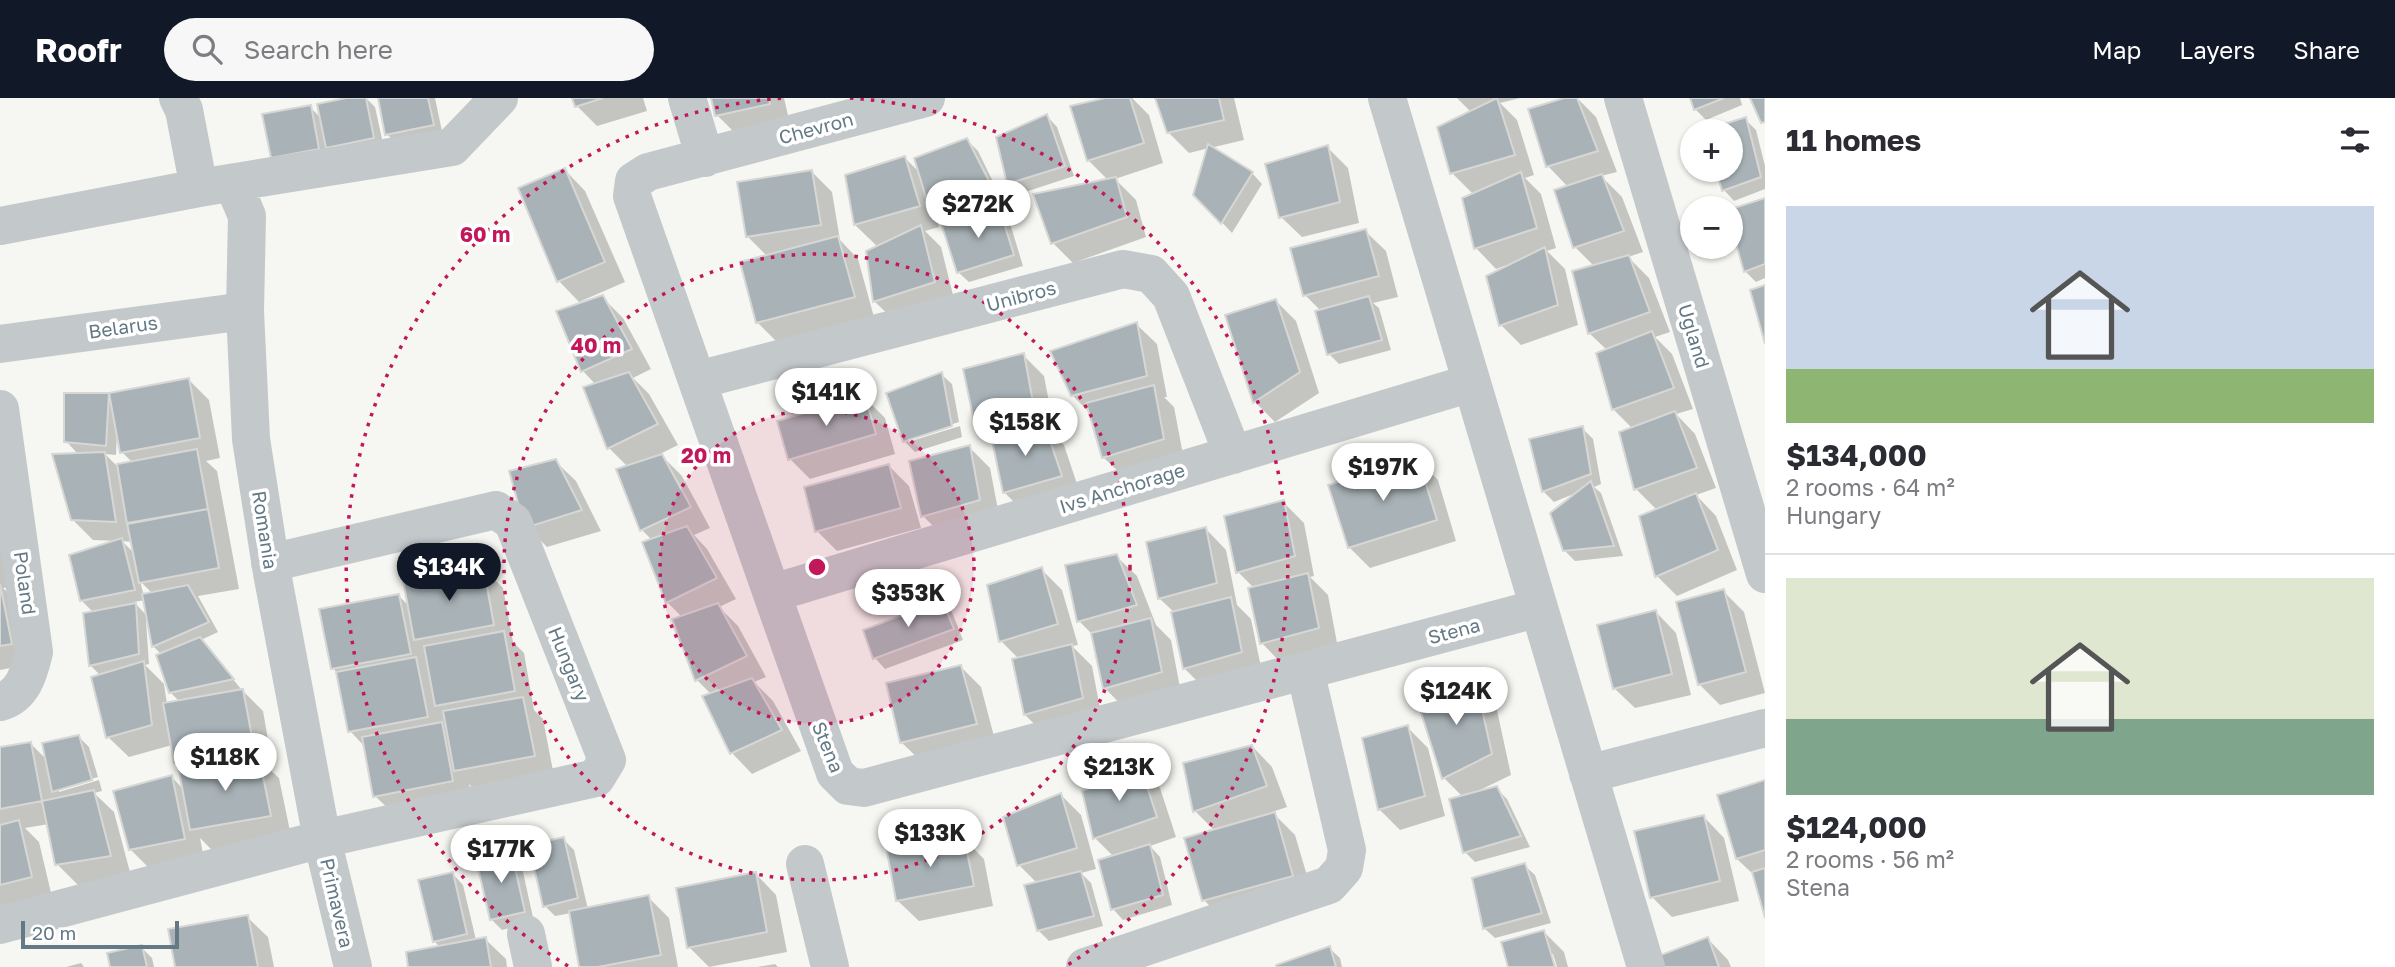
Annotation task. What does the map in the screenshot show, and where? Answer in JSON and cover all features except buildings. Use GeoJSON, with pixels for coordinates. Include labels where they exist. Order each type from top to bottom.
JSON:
{"type":"FeatureCollection","features":[{"type":"Feature","properties":{"kind":"street","name":"Romania"},"geometry":{"type":"LineString","coordinates":[[178,98],[226,196],[245,311],[251,439],[270,563],[322,839]]}},
{"type":"Feature","properties":{"kind":"street"},"geometry":{"type":"LineString","coordinates":[[0,226],[226,196],[452,147],[499,98]]}},
{"type":"Feature","properties":{"kind":"street"},"geometry":{"type":"LineString","coordinates":[[687,98],[705,158]]}},
{"type":"Feature","properties":{"kind":"street"},"geometry":{"type":"LineString","coordinates":[[1387,98],[1646,967]]}},
{"type":"Feature","properties":{"kind":"street","name":"Ugland"},"geometry":{"type":"LineString","coordinates":[[1623,98],[1765,574]]}},
{"type":"Feature","properties":{"kind":"street","name":"Chevron"},"geometry":{"type":"LineString","coordinates":[[705,158],[910,100]]}},
{"type":"Feature","properties":{"kind":"street","name":"Stena"},"geometry":{"type":"LineString","coordinates":[[705,158],[648,172],[634,181],[632,196],[835,773],[848,786],[864,788],[1539,608]]}},
{"type":"Feature","properties":{"kind":"street","name":"Unibros"},"geometry":{"type":"LineString","coordinates":[[698,380],[1123,269],[1151,274],[1171,296],[1233,455]]}},
{"type":"Feature","properties":{"kind":"street","name":"Belarus"},"geometry":{"type":"LineString","coordinates":[[0,344],[245,311]]}},
{"type":"Feature","properties":{"kind":"street","name":"Ivs Anchorage"},"geometry":{"type":"LineString","coordinates":[[773,593],[1471,383]]}},
{"type":"Feature","properties":{"kind":"street","name":"Poland"},"geometry":{"type":"LineString","coordinates":[[0,409],[34,652],[28,677],[10,699],[0,702]]}},
{"type":"Feature","properties":{"kind":"street","name":"Hungary"},"geometry":{"type":"LineString","coordinates":[[270,563],[496,510],[513,523],[607,760],[596,778],[322,839]]}},
{"type":"Feature","properties":{"kind":"street"},"geometry":{"type":"LineString","coordinates":[[1085,967],[1329,885],[1344,868],[1347,850],[1305,670]]}},
{"type":"Feature","properties":{"kind":"street"},"geometry":{"type":"LineString","coordinates":[[1588,774],[1765,728]]}},
{"type":"Feature","properties":{"kind":"street"},"geometry":{"type":"LineString","coordinates":[[0,925],[322,839]]}},
{"type":"Feature","properties":{"kind":"street","name":"Primavera"},"geometry":{"type":"LineString","coordinates":[[322,839],[353,967]]}},
{"type":"Feature","properties":{"kind":"street"},"geometry":{"type":"LineString","coordinates":[[805,864],[830,967]]}}]}
